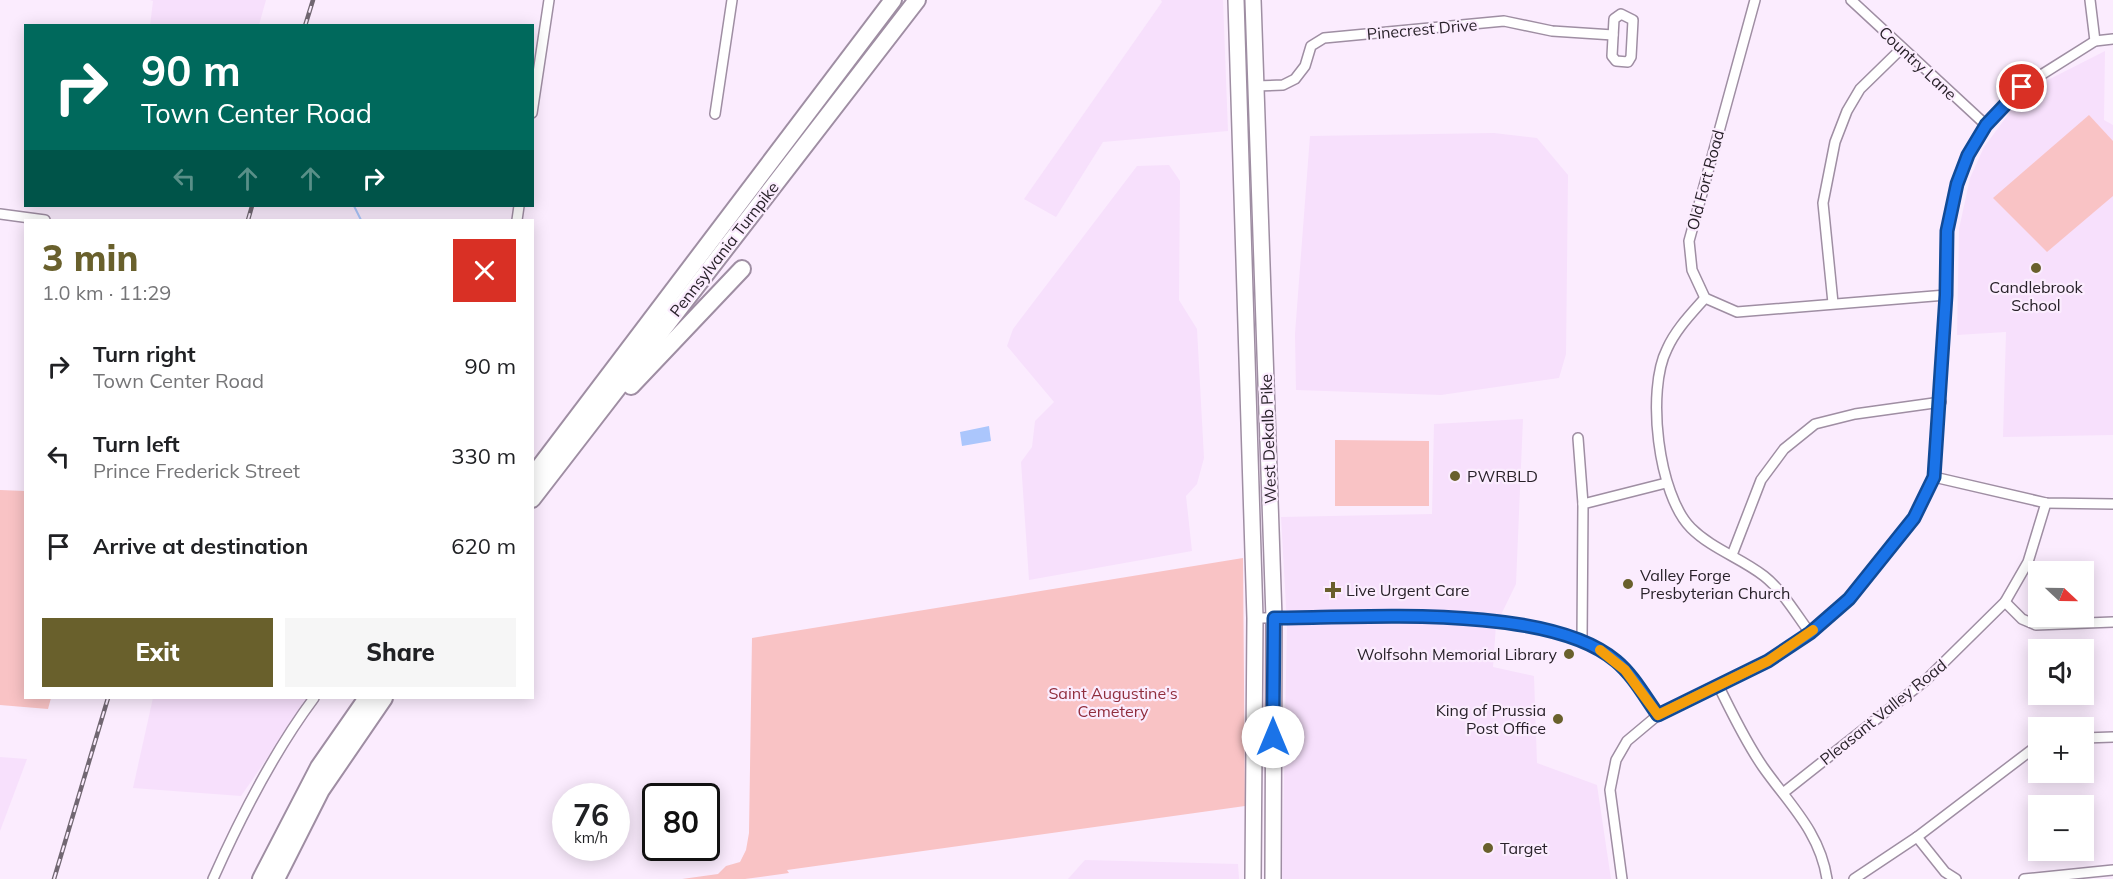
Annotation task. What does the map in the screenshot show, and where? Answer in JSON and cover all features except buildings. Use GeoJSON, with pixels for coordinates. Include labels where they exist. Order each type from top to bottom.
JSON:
{"type":"FeatureCollection","features":[{"type":"Feature","properties":{"kind":"highway","name":"Pennsylvania Turnpike"},"geometry":{"type":"LineString","coordinates":[[534,474],[893,0]]}},
{"type":"Feature","properties":{"kind":"highway","name":"Pennsylvania Turnpike"},"geometry":{"type":"LineString","coordinates":[[534,497],[917,0]]}},
{"type":"Feature","properties":{"kind":"highway","name":"West Dekalb Pike"},"geometry":{"type":"LineString","coordinates":[[1236,0],[1256,618],[1255,877]]}},
{"type":"Feature","properties":{"kind":"highway","name":"West Dekalb Pike"},"geometry":{"type":"LineString","coordinates":[[1253,0],[1254,86],[1265,305],[1274,618],[1271,879]]}},
{"type":"Feature","properties":{"kind":"highway"},"geometry":{"type":"LineString","coordinates":[[573,448],[742,269]]}},
{"type":"Feature","properties":{"kind":"highway"},"geometry":{"type":"LineString","coordinates":[[261,879],[319,766],[366,699]]}},
{"type":"Feature","properties":{"kind":"highway"},"geometry":{"type":"LineString","coordinates":[[276,879],[321,790],[383,699]]}},
{"type":"Feature","properties":{"kind":"highway"},"geometry":{"type":"LineString","coordinates":[[1254,830],[1271,879]]}},
{"type":"Feature","properties":{"kind":"street"},"geometry":{"type":"LineString","coordinates":[[534,100],[549,0]]}},
{"type":"Feature","properties":{"kind":"street"},"geometry":{"type":"LineString","coordinates":[[715,114],[732,0]]}},
{"type":"Feature","properties":{"kind":"street","name":"Old Fort Road"},"geometry":{"type":"LineString","coordinates":[[1705,298],[1692,270],[1689,241],[1755,0]]}},
{"type":"Feature","properties":{"kind":"street","name":"Country Lane"},"geometry":{"type":"LineString","coordinates":[[1851,0],[1986,125]]}},
{"type":"Feature","properties":{"kind":"street"},"geometry":{"type":"LineString","coordinates":[[2090,0],[2095,41]]}},
{"type":"Feature","properties":{"kind":"street"},"geometry":{"type":"LineString","coordinates":[[1621,14],[1633,20],[1631,57],[1628,62],[1616,61],[1612,56],[1613,35],[1614,19],[1621,14]]}},
{"type":"Feature","properties":{"kind":"street","name":"Pinecrest Drive"},"geometry":{"type":"LineString","coordinates":[[1254,86],[1283,85],[1296,79],[1305,66],[1311,46],[1324,38],[1504,21],[1552,31],[1613,35]]}},
{"type":"Feature","properties":{"kind":"street"},"geometry":{"type":"LineString","coordinates":[[1622,879],[1610,802],[1613,770],[1627,741],[1658,715],[1768,661],[1810,633],[1849,599],[1914,518],[1934,477],[1941,402],[1947,231],[1957,184],[1968,155],[1986,125],[2022,87],[2095,41],[2113,39]]}},
{"type":"Feature","properties":{"kind":"street"},"geometry":{"type":"LineString","coordinates":[[1833,303],[1823,203],[1836,142],[1847,111],[1860,89],[1902,48]]}},
{"type":"Feature","properties":{"kind":"street"},"geometry":{"type":"LineString","coordinates":[[0,214],[38,219]]}},
{"type":"Feature","properties":{"kind":"street"},"geometry":{"type":"LineString","coordinates":[[1810,633],[1765,577],[1690,528],[1676,507],[1666,483],[1658,443],[1659,379],[1665,351],[1681,325],[1705,298],[1737,312],[1946,295]]}},
{"type":"Feature","properties":{"kind":"street"},"geometry":{"type":"LineString","coordinates":[[1732,555],[1761,480],[1784,449],[1815,424],[1855,414],[1941,402]]}},
{"type":"Feature","properties":{"kind":"street"},"geometry":{"type":"LineString","coordinates":[[1578,438],[1583,504],[1582,640]]}},
{"type":"Feature","properties":{"kind":"street"},"geometry":{"type":"LineString","coordinates":[[1934,477],[2046,503],[2113,504]]}},
{"type":"Feature","properties":{"kind":"street"},"geometry":{"type":"LineString","coordinates":[[1583,504],[1666,483]]}},
{"type":"Feature","properties":{"kind":"street","name":"Pleasant Valley Road"},"geometry":{"type":"LineString","coordinates":[[1783,793],[1926,680],[2005,602],[2028,562],[2046,503]]}},
{"type":"Feature","properties":{"kind":"street"},"geometry":{"type":"LineString","coordinates":[[2005,602],[2022,619],[2036,625],[2113,622]]}},
{"type":"Feature","properties":{"kind":"street"},"geometry":{"type":"LineString","coordinates":[[1256,618],[1476,619],[1539,628],[1582,640],[1616,661],[1658,715]]}},
{"type":"Feature","properties":{"kind":"street"},"geometry":{"type":"LineString","coordinates":[[1718,685],[1753,752],[1817,841],[1827,879]]}},
{"type":"Feature","properties":{"kind":"street"},"geometry":{"type":"LineString","coordinates":[[213,879],[242,815],[273,761],[313,699]]}},
{"type":"Feature","properties":{"kind":"street"},"geometry":{"type":"LineString","coordinates":[[2094,738],[2113,737]]}},
{"type":"Feature","properties":{"kind":"street"},"geometry":{"type":"LineString","coordinates":[[1854,879],[1917,837],[2028,754]]}},
{"type":"Feature","properties":{"kind":"street"},"geometry":{"type":"LineString","coordinates":[[1917,837],[1945,872],[1956,879]]}},
{"type":"Feature","properties":{"kind":"street"},"geometry":{"type":"LineString","coordinates":[[2024,879],[2113,870]]}},
{"type":"Feature","properties":{"kind":"shaded area"},"geometry":{"type":"Polygon","coordinates":[[[150,0],[266,0],[259,24],[150,24],[153,1],[150,0]]]}},
{"type":"Feature","properties":{"kind":"shaded area"},"geometry":{"type":"Polygon","coordinates":[[[1161,0],[1223,0],[1228,131],[1103,142],[1056,217],[1024,199],[1162,2],[1161,0]]]}},
{"type":"Feature","properties":{"kind":"shaded area","name":"Candlebrook School"},"geometry":{"type":"Polygon","coordinates":[[[2105,51],[2104,120],[2113,125],[2113,435],[2003,437],[2006,332],[1957,335],[1959,229],[1970,178],[1984,147],[2013,108],[2038,85],[2105,51]]]}},
{"type":"Feature","properties":{"kind":"shaded area"},"geometry":{"type":"Polygon","coordinates":[[[1494,133],[1537,138],[1568,175],[1566,354],[1559,378],[1441,395],[1296,390],[1295,334],[1310,136],[1494,133]]]}},
{"type":"Feature","properties":{"kind":"shaded area"},"geometry":{"type":"Polygon","coordinates":[[[1169,165],[1180,181],[1179,300],[1197,329],[1204,458],[1197,484],[1186,496],[1192,551],[1029,580],[1021,462],[1032,447],[1035,421],[1054,402],[1007,346],[1013,329],[1137,166],[1169,165]]]}},
{"type":"Feature","properties":{"kind":"shaded area"},"geometry":{"type":"Polygon","coordinates":[[[1523,419],[1516,584],[1496,625],[1493,667],[1534,676],[1537,763],[1597,785],[1611,879],[1282,879],[1287,624],[1281,517],[1432,514],[1434,424],[1523,419]]]}},
{"type":"Feature","properties":{"kind":"shaded area"},"geometry":{"type":"Polygon","coordinates":[[[153,699],[308,699],[241,796],[133,788],[153,699]]]}},
{"type":"Feature","properties":{"kind":"shaded area"},"geometry":{"type":"Polygon","coordinates":[[[0,757],[27,759],[0,831],[0,757]]]}},
{"type":"Feature","properties":{"kind":"shaded area"},"geometry":{"type":"Polygon","coordinates":[[[1085,860],[1238,864],[1239,879],[1068,879],[1085,860]]]}},
{"type":"Feature","properties":{"kind":"green space"},"geometry":{"type":"Polygon","coordinates":[[[2089,115],[2113,141],[2113,196],[2047,252],[1993,198],[2089,115]]]}},
{"type":"Feature","properties":{"kind":"green space"},"geometry":{"type":"Polygon","coordinates":[[[1335,440],[1429,441],[1429,506],[1335,506],[1335,440]]]}},
{"type":"Feature","properties":{"kind":"green space"},"geometry":{"type":"Polygon","coordinates":[[[0,490],[24,491],[24,699],[51,699],[48,709],[0,705],[0,490]]]}},
{"type":"Feature","properties":{"kind":"green space","name":"Saint Augustine's Cemetery"},"geometry":{"type":"Polygon","coordinates":[[[1243,558],[1245,806],[787,870],[789,873],[745,879],[682,879],[718,874],[726,866],[740,862],[746,850],[749,833],[752,638],[1243,558]]]}},
{"type":"Feature","properties":{"kind":"water"},"geometry":{"type":"Polygon","coordinates":[[[989,426],[991,441],[962,446],[960,432],[989,426]]]}},
{"type":"Feature","properties":{"kind":"waterway"},"geometry":{"type":"LineString","coordinates":[[354,207],[360,219]]}},
{"type":"Feature","properties":{"kind":"railway"},"geometry":{"type":"LineString","coordinates":[[306,24],[313,0]]}},
{"type":"Feature","properties":{"kind":"railway"},"geometry":{"type":"LineString","coordinates":[[248,219],[252,207]]}},
{"type":"Feature","properties":{"kind":"railway"},"geometry":{"type":"LineString","coordinates":[[54,879],[108,699]]}},
{"type":"Feature","properties":{"kind":"slow traffic"},"geometry":{"type":"LineString","coordinates":[[1600,650],[1625,670],[1658,715],[1768,661],[1813,630]]}},
{"type":"Feature","properties":{"kind":"place","name":"Candlebrook School"},"geometry":{"type":"Point","coordinates":[2036,268]}},
{"type":"Feature","properties":{"kind":"place","name":"PWRBLD"},"geometry":{"type":"Point","coordinates":[1455,476]}},
{"type":"Feature","properties":{"kind":"place","name":"Valley Forge Presbyterian Church"},"geometry":{"type":"Point","coordinates":[1628,584]}},
{"type":"Feature","properties":{"kind":"place","name":"Live Urgent Care"},"geometry":{"type":"Point","coordinates":[1333,590]}},
{"type":"Feature","properties":{"kind":"place","name":"Wolfsohn Memorial Library"},"geometry":{"type":"Point","coordinates":[1569,654]}},
{"type":"Feature","properties":{"kind":"place","name":"King of Prussia Post Office"},"geometry":{"type":"Point","coordinates":[1558,719]}},
{"type":"Feature","properties":{"kind":"place","name":"Target"},"geometry":{"type":"Point","coordinates":[1488,848]}},
{"type":"Feature","properties":{"kind":"route"},"geometry":{"type":"LineString","coordinates":[[1273,737],[1274,618],[1476,619],[1539,628],[1582,640],[1616,661],[1634,681],[1658,715],[1768,661],[1810,633],[1849,599],[1884,558],[1914,518],[1934,477],[1941,402],[1947,231],[1957,184],[1968,155],[1986,125],[2022,87]]}}]}
